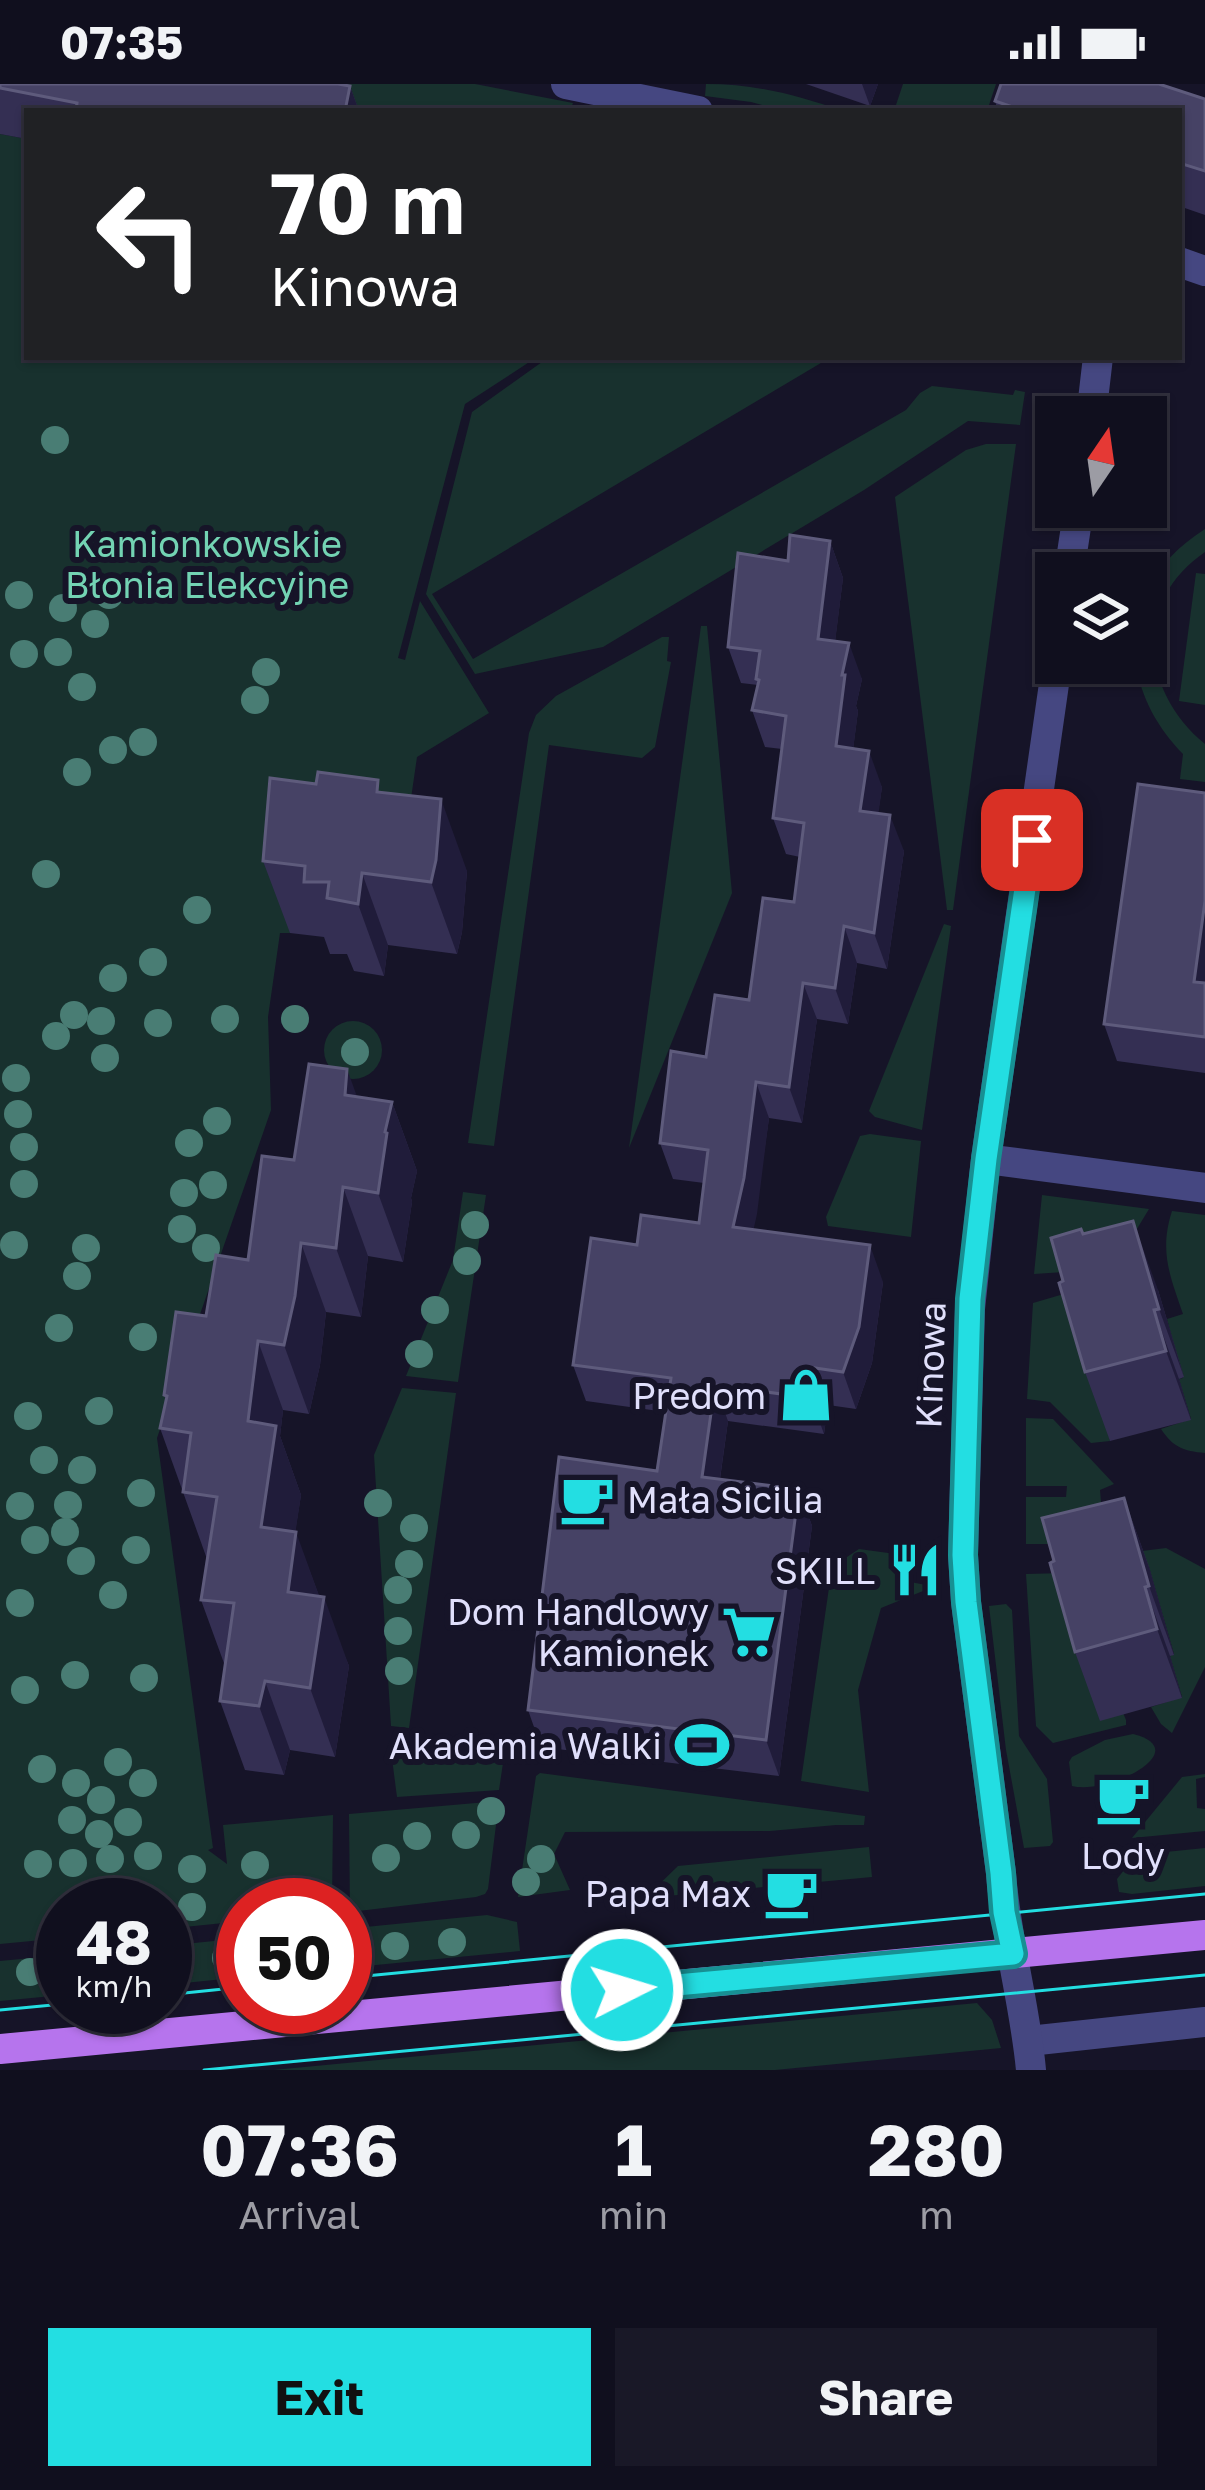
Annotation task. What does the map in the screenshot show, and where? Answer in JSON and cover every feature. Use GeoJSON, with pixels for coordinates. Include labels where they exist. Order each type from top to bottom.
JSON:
{"type":"FeatureCollection","features":[{"type":"Feature","properties":{"kind":"main road"},"geometry":{"type":"LineString","coordinates":[[0,2049],[1205,1935]]}},
{"type":"Feature","properties":{"kind":"street"},"geometry":{"type":"LineString","coordinates":[[566,84],[683,108]]}},
{"type":"Feature","properties":{"kind":"street"},"geometry":{"type":"LineString","coordinates":[[1093,396],[1098,360]]}},
{"type":"Feature","properties":{"kind":"street","name":"Kinowa"},"geometry":{"type":"LineString","coordinates":[[1030,2055],[1004,1912],[963,1555],[970,1299],[1054,684]]}},
{"type":"Feature","properties":{"kind":"street"},"geometry":{"type":"LineString","coordinates":[[986,1159],[1205,1188]]}},
{"type":"Feature","properties":{"kind":"street"},"geometry":{"type":"LineString","coordinates":[[1030,2055],[1205,2022]]}},
{"type":"Feature","properties":{"kind":"green space"},"geometry":{"type":"Polygon","coordinates":[[[291,84],[475,84],[573,103],[571,108],[356,108],[294,96],[291,84]]]}},
{"type":"Feature","properties":{"kind":"green space"},"geometry":{"type":"Polygon","coordinates":[[[706,84],[742,86],[834,108],[774,108],[705,96],[706,84]]]}},
{"type":"Feature","properties":{"kind":"green space"},"geometry":{"type":"Polygon","coordinates":[[[903,84],[996,84],[988,108],[895,108],[903,84]]]}},
{"type":"Feature","properties":{"kind":"green space","name":"Kamionkowskie Błonia Elekcyjne"},"geometry":{"type":"Polygon","coordinates":[[[0,134],[24,138],[24,360],[532,360],[465,404],[398,658],[405,660],[420,601],[489,713],[417,757],[406,833],[293,908],[290,933],[280,933],[268,1017],[271,1110],[157,1438],[213,1848],[208,1850],[227,1864],[223,1825],[333,1815],[332,1878],[216,1878],[216,1924],[192,1926],[192,1878],[36,1878],[36,1941],[0,1944],[0,134]]]}},
{"type":"Feature","properties":{"kind":"green space"},"geometry":{"type":"Polygon","coordinates":[[[545,360],[826,360],[432,594],[473,659],[906,410],[932,386],[1013,395],[1015,390],[1025,392],[1020,425],[968,421],[864,490],[603,647],[475,674],[426,594],[472,412],[545,360]]]}},
{"type":"Feature","properties":{"kind":"green space"},"geometry":{"type":"Polygon","coordinates":[[[1016,444],[953,910],[947,910],[895,497],[966,450],[1016,444]]]}},
{"type":"Feature","properties":{"kind":"green space"},"geometry":{"type":"Polygon","coordinates":[[[1205,529],[1205,552],[1181,572],[1167,593],[1167,562],[1205,529]]]}},
{"type":"Feature","properties":{"kind":"green space"},"geometry":{"type":"Polygon","coordinates":[[[1196,573],[1205,574],[1205,705],[1179,701],[1196,573]]]}},
{"type":"Feature","properties":{"kind":"green space"},"geometry":{"type":"Polygon","coordinates":[[[701,626],[707,626],[732,893],[629,1148],[701,626]]]}},
{"type":"Feature","properties":{"kind":"green space"},"geometry":{"type":"Polygon","coordinates":[[[669,637],[667,661],[671,662],[655,747],[642,758],[549,745],[494,1146],[468,1143],[529,733],[536,715],[556,696],[669,637]]]}},
{"type":"Feature","properties":{"kind":"green space"},"geometry":{"type":"Polygon","coordinates":[[[1141,684],[1162,684],[1184,723],[1205,744],[1205,782],[1180,779],[1183,754],[1152,712],[1141,684]]]}},
{"type":"Feature","properties":{"kind":"green space"},"geometry":{"type":"Polygon","coordinates":[[[944,924],[951,926],[922,1130],[875,1117],[869,1111],[944,924]]]}},
{"type":"Feature","properties":{"kind":"green space"},"geometry":{"type":"Polygon","coordinates":[[[353,1021],[373,1030],[382,1050],[373,1070],[353,1079],[333,1070],[324,1050],[333,1030],[353,1021]]]}},
{"type":"Feature","properties":{"kind":"green space"},"geometry":{"type":"Polygon","coordinates":[[[860,1136],[921,1141],[911,1237],[828,1226],[826,1217],[860,1136]]]}},
{"type":"Feature","properties":{"kind":"green space"},"geometry":{"type":"Polygon","coordinates":[[[463,1192],[486,1195],[458,1382],[406,1376],[453,1260],[463,1192]]]}},
{"type":"Feature","properties":{"kind":"green space"},"geometry":{"type":"Polygon","coordinates":[[[1042,1195],[1149,1209],[1126,1247],[1079,1271],[1034,1274],[1042,1195]]]}},
{"type":"Feature","properties":{"kind":"green space"},"geometry":{"type":"Polygon","coordinates":[[[1172,1211],[1205,1215],[1205,1453],[1179,1447],[1161,1429],[1191,1419],[1167,1319],[1183,1314],[1166,1251],[1172,1211]]]}},
{"type":"Feature","properties":{"kind":"green space"},"geometry":{"type":"Polygon","coordinates":[[[1074,1291],[1110,1441],[1091,1443],[1050,1402],[1027,1399],[1033,1303],[1074,1291]]]}},
{"type":"Feature","properties":{"kind":"green space"},"geometry":{"type":"Polygon","coordinates":[[[402,1388],[456,1393],[409,1728],[391,1726],[374,1455],[402,1388]]]}},
{"type":"Feature","properties":{"kind":"green space"},"geometry":{"type":"Polygon","coordinates":[[[1026,1418],[1053,1419],[1114,1484],[1100,1490],[1104,1538],[1026,1544],[1026,1497],[1066,1497],[1067,1486],[1026,1486],[1026,1418]]]}},
{"type":"Feature","properties":{"kind":"green space"},"geometry":{"type":"Polygon","coordinates":[[[1166,1548],[1205,1569],[1205,1667],[1172,1733],[1151,1707],[1182,1697],[1170,1656],[1174,1654],[1149,1567],[1134,1552],[1166,1548]]]}},
{"type":"Feature","properties":{"kind":"green space"},"geometry":{"type":"Polygon","coordinates":[[[859,1549],[903,1555],[900,1580],[928,1589],[881,1608],[858,1690],[869,1792],[801,1781],[832,1567],[859,1549]]]}},
{"type":"Feature","properties":{"kind":"green space"},"geometry":{"type":"Polygon","coordinates":[[[1066,1573],[1126,1725],[1053,1743],[1036,1726],[1026,1574],[1066,1573]]]}},
{"type":"Feature","properties":{"kind":"green space"},"geometry":{"type":"Polygon","coordinates":[[[1006,1604],[1012,1610],[1019,1736],[1047,1779],[1050,1846],[1024,1848],[1006,1750],[989,1606],[1006,1604]]]}},
{"type":"Feature","properties":{"kind":"green space"},"geometry":{"type":"Polygon","coordinates":[[[1133,1734],[1150,1741],[1155,1750],[1151,1760],[1106,1784],[1072,1786],[1072,1757],[1105,1740],[1133,1734]]]}},
{"type":"Feature","properties":{"kind":"green space"},"geometry":{"type":"Polygon","coordinates":[[[390,1743],[495,1756],[503,1763],[499,1790],[397,1797],[390,1743]]]}},
{"type":"Feature","properties":{"kind":"green space"},"geometry":{"type":"Polygon","coordinates":[[[540,1773],[865,1816],[864,1825],[770,1831],[565,1832],[554,1854],[570,1890],[518,1897],[540,1773]]]}},
{"type":"Feature","properties":{"kind":"green space"},"geometry":{"type":"Polygon","coordinates":[[[1205,1774],[1196,1779],[1197,1808],[1205,1809],[1205,1831],[1132,1838],[1182,1777],[1205,1774]]]}},
{"type":"Feature","properties":{"kind":"green space"},"geometry":{"type":"Polygon","coordinates":[[[499,1801],[488,1889],[476,1897],[372,1909],[372,1878],[350,1878],[349,1814],[499,1801]]]}},
{"type":"Feature","properties":{"kind":"green space"},"geometry":{"type":"Polygon","coordinates":[[[869,1847],[872,1877],[645,1898],[678,1866],[869,1847]]]}},
{"type":"Feature","properties":{"kind":"green space"},"geometry":{"type":"Polygon","coordinates":[[[1205,1848],[1205,1886],[1119,1892],[1117,1879],[1136,1855],[1205,1848]]]}},
{"type":"Feature","properties":{"kind":"green space"},"geometry":{"type":"Polygon","coordinates":[[[487,1915],[517,1922],[520,1951],[372,1965],[372,1926],[487,1915]]]}},
{"type":"Feature","properties":{"kind":"green space"},"geometry":{"type":"Polygon","coordinates":[[[216,1941],[216,1980],[192,1982],[192,1943],[216,1941]]]}},
{"type":"Feature","properties":{"kind":"green space"},"geometry":{"type":"Polygon","coordinates":[[[36,1958],[36,1998],[0,2001],[0,1961],[36,1958]]]}},
{"type":"Feature","properties":{"kind":"green space"},"geometry":{"type":"Polygon","coordinates":[[[977,2003],[992,2020],[1001,2048],[775,2070],[273,2070],[977,2003]]]}},
{"type":"Feature","properties":{"kind":"building"},"geometry":{"type":"Polygon","coordinates":[[[0,84],[350,86],[346,108],[76,108],[77,103],[0,88],[0,84]]]}},
{"type":"Feature","properties":{"kind":"building"},"geometry":{"type":"Polygon","coordinates":[[[1001,84],[1159,84],[1205,99],[1205,171],[1182,164],[1182,108],[1015,108],[995,101],[1001,84]]]}},
{"type":"Feature","properties":{"kind":"building"},"geometry":{"type":"Polygon","coordinates":[[[790,535],[830,541],[818,639],[849,643],[836,746],[869,751],[860,811],[890,815],[874,933],[844,926],[835,988],[803,983],[789,1087],[756,1082],[733,1227],[870,1245],[859,1327],[843,1372],[815,1368],[811,1398],[715,1385],[702,1477],[799,1489],[766,1740],[528,1710],[559,1457],[657,1471],[671,1378],[573,1365],[591,1238],[637,1245],[641,1215],[699,1223],[708,1150],[660,1143],[671,1051],[706,1057],[715,995],[749,1000],[763,898],[794,902],[804,823],[773,818],[786,716],[752,710],[760,651],[728,647],[738,553],[788,561],[790,535]]]}},
{"type":"Feature","properties":{"kind":"building"},"geometry":{"type":"Polygon","coordinates":[[[318,772],[378,780],[377,792],[441,799],[431,882],[362,873],[358,904],[327,898],[329,882],[304,882],[305,866],[263,861],[270,778],[316,784],[318,772]]]}},
{"type":"Feature","properties":{"kind":"building"},"geometry":{"type":"Polygon","coordinates":[[[1138,784],[1205,793],[1205,901],[1194,982],[1205,983],[1205,1037],[1104,1024],[1138,784]]]}},
{"type":"Feature","properties":{"kind":"building"},"geometry":{"type":"Polygon","coordinates":[[[309,1064],[347,1069],[345,1095],[392,1102],[378,1193],[343,1187],[336,1248],[301,1243],[284,1345],[258,1341],[248,1421],[276,1426],[261,1527],[296,1532],[288,1592],[324,1597],[310,1688],[265,1681],[259,1706],[220,1701],[234,1603],[201,1600],[217,1497],[183,1492],[191,1433],[160,1428],[176,1312],[206,1316],[216,1255],[248,1260],[262,1156],[294,1160],[309,1064]]]}},
{"type":"Feature","properties":{"kind":"building"},"geometry":{"type":"Polygon","coordinates":[[[1133,1221],[1166,1351],[1085,1372],[1051,1238],[1133,1221]]]}},
{"type":"Feature","properties":{"kind":"building"},"geometry":{"type":"Polygon","coordinates":[[[1124,1498],[1157,1629],[1075,1652],[1042,1518],[1124,1498]]]}},
{"type":"Feature","properties":{"kind":"tram line"},"geometry":{"type":"LineString","coordinates":[[372,1975],[1205,1894]]}},
{"type":"Feature","properties":{"kind":"tram line"},"geometry":{"type":"LineString","coordinates":[[204,2070],[1205,1975]]}},
{"type":"Feature","properties":{"kind":"tram line"},"geometry":{"type":"LineString","coordinates":[[192,1992],[216,1990]]}},
{"type":"Feature","properties":{"kind":"tram line"},"geometry":{"type":"LineString","coordinates":[[0,2010],[36,2007]]}},
{"type":"Feature","properties":{"kind":"place","name":"Predom"},"geometry":{"type":"Point","coordinates":[806,1395]}},
{"type":"Feature","properties":{"kind":"place","name":"Mała Sicilia"},"geometry":{"type":"Point","coordinates":[587,1499]}},
{"type":"Feature","properties":{"kind":"place","name":"SKILL"},"geometry":{"type":"Point","coordinates":[915,1570]}},
{"type":"Feature","properties":{"kind":"place","name":"Dom Handlowy Kamionek"},"geometry":{"type":"Point","coordinates":[749,1632]}},
{"type":"Feature","properties":{"kind":"place","name":"Akademia Walki"},"geometry":{"type":"Point","coordinates":[702,1745]}},
{"type":"Feature","properties":{"kind":"place","name":"Lody"},"geometry":{"type":"Point","coordinates":[1123,1799]}},
{"type":"Feature","properties":{"kind":"place","name":"Papa Max"},"geometry":{"type":"Point","coordinates":[791,1893]}},
{"type":"Feature","properties":{"kind":"route"},"geometry":{"type":"LineString","coordinates":[[622,1990],[1013,1954],[1004,1912],[963,1555],[970,1299],[1032,840]]}}]}
